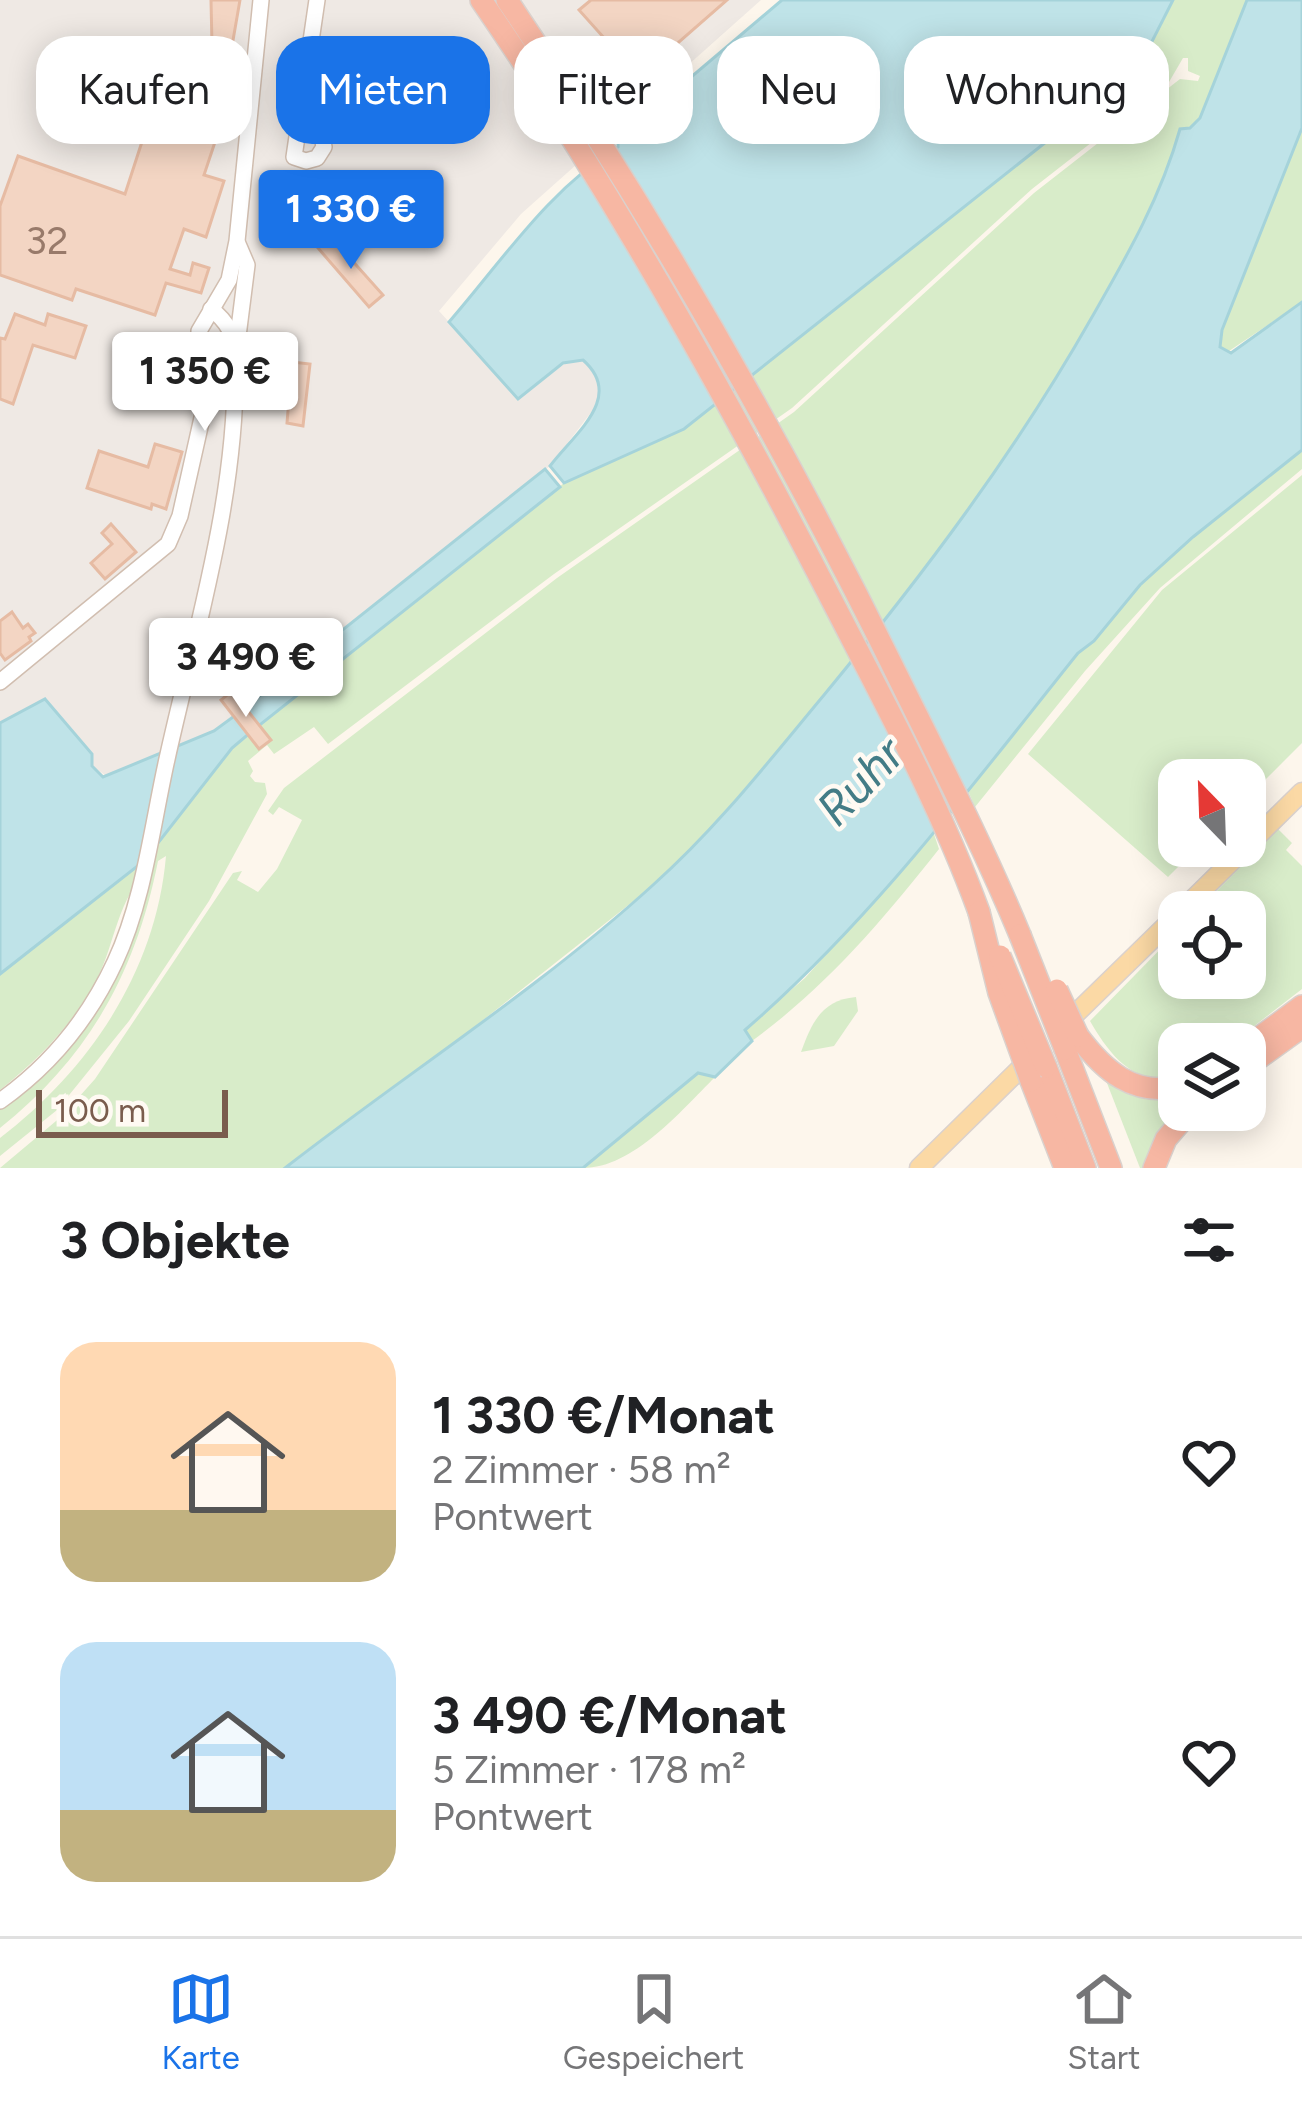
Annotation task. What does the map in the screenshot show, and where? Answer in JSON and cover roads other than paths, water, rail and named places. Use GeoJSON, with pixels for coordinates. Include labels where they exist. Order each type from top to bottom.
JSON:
{"type":"FeatureCollection","features":[{"type":"Feature","properties":{"kind":"highway"},"geometry":{"type":"LineString","coordinates":[[481,0],[620,214],[721,392],[915,761],[979,912],[999,993],[1085,1168]]}},
{"type":"Feature","properties":{"kind":"highway"},"geometry":{"type":"LineString","coordinates":[[507,0],[732,358],[869,617],[1072,1042],[1088,1107],[1111,1168]]}},
{"type":"Feature","properties":{"kind":"highway"},"geometry":{"type":"LineString","coordinates":[[1266,1033],[1302,1006]]}},
{"type":"Feature","properties":{"kind":"highway"},"geometry":{"type":"LineString","coordinates":[[1266,1054],[1302,1027]]}},
{"type":"Feature","properties":{"kind":"highway"},"geometry":{"type":"LineString","coordinates":[[1072,1042],[1122,1080],[1158,1088]]}},
{"type":"Feature","properties":{"kind":"highway"},"geometry":{"type":"LineString","coordinates":[[1038,1074],[1048,1126],[1065,1168]]}},
{"type":"Feature","properties":{"kind":"highway"},"geometry":{"type":"LineString","coordinates":[[1088,1107],[1123,1168]]}},
{"type":"Feature","properties":{"kind":"highway"},"geometry":{"type":"LineString","coordinates":[[1046,1168],[1048,1126]]}},
{"type":"Feature","properties":{"kind":"highway"},"geometry":{"type":"LineString","coordinates":[[1154,1168],[1173,1131]]}},
{"type":"Feature","properties":{"kind":"main road"},"geometry":{"type":"LineString","coordinates":[[1201,891],[1302,792]]}},
{"type":"Feature","properties":{"kind":"main road"},"geometry":{"type":"LineString","coordinates":[[920,1168],[1158,933]]}},
{"type":"Feature","properties":{"kind":"street"},"geometry":{"type":"LineString","coordinates":[[0,682],[168,544],[180,516],[206,400],[199,331],[230,280],[237,242],[261,0]]}},
{"type":"Feature","properties":{"kind":"street"},"geometry":{"type":"LineString","coordinates":[[311,36],[316,0]]}},
{"type":"Feature","properties":{"kind":"street"},"geometry":{"type":"LineString","coordinates":[[0,1101],[41,1068],[85,1015],[118,957],[137,892],[226,481],[247,265],[237,242]]}},
{"type":"Feature","properties":{"kind":"street"},"geometry":{"type":"LineString","coordinates":[[211,309],[227,324],[236,352]]}},
{"type":"Feature","properties":{"kind":"water"},"geometry":{"type":"Polygon","coordinates":[[[782,0],[1173,0],[1155,36],[904,36],[904,144],[1043,144],[684,429],[564,483],[550,466],[592,415],[599,388],[595,374],[583,360],[563,363],[518,399],[449,322],[527,228],[618,144],[693,144],[693,75],[717,55],[717,144],[880,144],[880,36],[740,36],[782,0]]]}},
{"type":"Feature","properties":{"kind":"water","name":"Ruhr"},"geometry":{"type":"Polygon","coordinates":[[[1247,0],[1302,0],[1302,128],[1222,330],[1220,347],[1231,353],[1302,302],[1302,450],[1140,585],[1094,641],[1078,653],[879,896],[745,1030],[752,1041],[715,1077],[698,1073],[583,1168],[285,1168],[519,995],[653,885],[721,817],[824,695],[966,512],[1032,417],[1142,226],[1180,129],[1190,128],[1200,118],[1247,0]]]}},
{"type":"Feature","properties":{"kind":"water"},"geometry":{"type":"Polygon","coordinates":[[[545,469],[560,487],[256,728],[242,710],[545,469]]]}},
{"type":"Feature","properties":{"kind":"water"},"geometry":{"type":"Polygon","coordinates":[[[45,699],[92,754],[92,766],[103,777],[214,731],[237,714],[251,732],[232,748],[144,861],[0,974],[0,723],[45,699]]]}}]}
